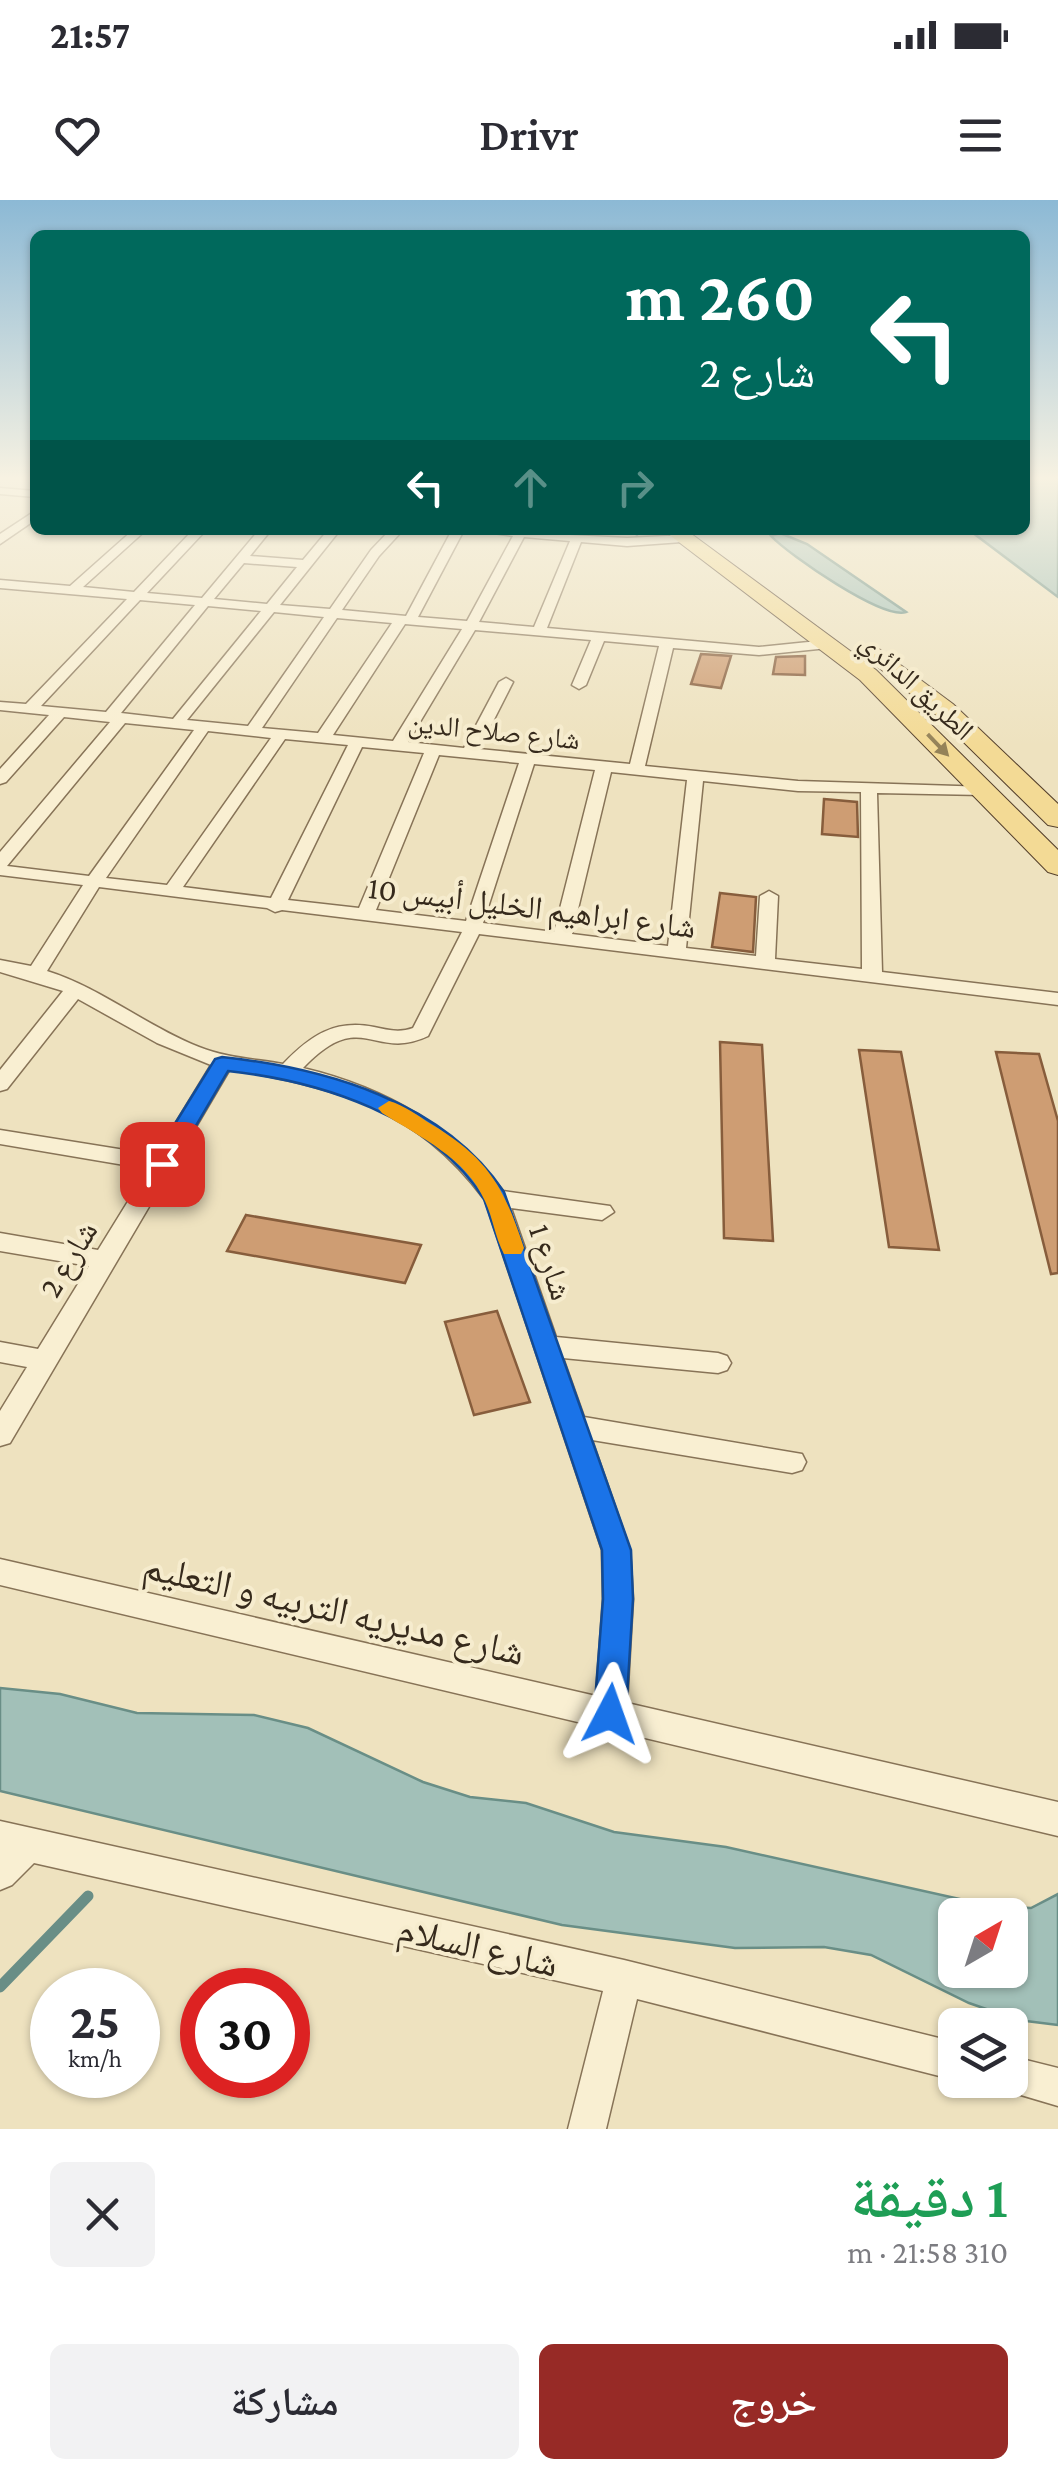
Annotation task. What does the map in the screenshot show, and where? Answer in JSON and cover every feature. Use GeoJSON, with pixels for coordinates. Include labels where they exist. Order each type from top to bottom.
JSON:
{"type":"FeatureCollection","features":[{"type":"Feature","properties":{"kind":"main road","name":"الطريق الدائري"},"geometry":{"type":"LineString","coordinates":[[729,566],[868,675],[1058,866]]}},
{"type":"Feature","properties":{"kind":"main road","name":"الطريق الدائري"},"geometry":{"type":"LineString","coordinates":[[738,566],[900,672],[1058,820]]}},
{"type":"Feature","properties":{"kind":"street"},"geometry":{"type":"LineString","coordinates":[[73,590],[100,566]]}},
{"type":"Feature","properties":{"kind":"street"},"geometry":{"type":"LineString","coordinates":[[0,724],[165,566]]}},
{"type":"Feature","properties":{"kind":"street"},"geometry":{"type":"LineString","coordinates":[[0,866],[233,566]]}},
{"type":"Feature","properties":{"kind":"street"},"geometry":{"type":"LineString","coordinates":[[178,722],[303,566]]}},
{"type":"Feature","properties":{"kind":"street"},"geometry":{"type":"LineString","coordinates":[[253,730],[365,566]]}},
{"type":"Feature","properties":{"kind":"street"},"geometry":{"type":"LineString","coordinates":[[324,738],[406,620],[437,566]]}},
{"type":"Feature","properties":{"kind":"street"},"geometry":{"type":"LineString","coordinates":[[398,746],[505,566]]}},
{"type":"Feature","properties":{"kind":"street"},"geometry":{"type":"LineString","coordinates":[[539,632],[566,566]]}},
{"type":"Feature","properties":{"kind":"street"},"geometry":{"type":"LineString","coordinates":[[0,584],[770,651],[828,644]]}},
{"type":"Feature","properties":{"kind":"street"},"geometry":{"type":"LineString","coordinates":[[579,685],[600,637]]}},
{"type":"Feature","properties":{"kind":"street"},"geometry":{"type":"LineString","coordinates":[[636,772],[667,643]]}},
{"type":"Feature","properties":{"kind":"street"},"geometry":{"type":"LineString","coordinates":[[468,754],[506,682]]}},
{"type":"Feature","properties":{"kind":"street","name":"شارع صلاح الدين"},"geometry":{"type":"LineString","coordinates":[[15,707],[636,772],[869,790],[983,790]]}},
{"type":"Feature","properties":{"kind":"street"},"geometry":{"type":"LineString","coordinates":[[0,779],[61,711]]}},
{"type":"Feature","properties":{"kind":"street"},"geometry":{"type":"LineString","coordinates":[[37,972],[93,883],[205,725]]}},
{"type":"Feature","properties":{"kind":"street"},"geometry":{"type":"LineString","coordinates":[[170,893],[282,734]]}},
{"type":"Feature","properties":{"kind":"street"},"geometry":{"type":"LineString","coordinates":[[275,907],[357,742]]}},
{"type":"Feature","properties":{"kind":"street"},"geometry":{"type":"LineString","coordinates":[[364,917],[433,750]]}},
{"type":"Feature","properties":{"kind":"street"},"geometry":{"type":"LineString","coordinates":[[288,1071],[309,1050],[341,1031],[406,1037],[422,1032],[472,930],[528,760]]}},
{"type":"Feature","properties":{"kind":"street"},"geometry":{"type":"LineString","coordinates":[[561,941],[604,768]]}},
{"type":"Feature","properties":{"kind":"street"},"geometry":{"type":"LineString","coordinates":[[676,955],[695,777]]}},
{"type":"Feature","properties":{"kind":"street"},"geometry":{"type":"LineString","coordinates":[[869,790],[872,978]]}},
{"type":"Feature","properties":{"kind":"street","name":"شارع ابراهيم الخليل أبيس 10"},"geometry":{"type":"LineString","coordinates":[[0,866],[93,883],[275,907],[1058,1000]]}},
{"type":"Feature","properties":{"kind":"street"},"geometry":{"type":"LineString","coordinates":[[765,966],[769,896]]}},
{"type":"Feature","properties":{"kind":"street","name":"شارع 1"},"geometry":{"type":"LineString","coordinates":[[0,966],[37,972],[76,988],[158,1036],[222,1064],[288,1071],[364,1096],[421,1127],[474,1166],[496,1198],[616,1550],[618,1599],[610,1714]]}},
{"type":"Feature","properties":{"kind":"street"},"geometry":{"type":"LineString","coordinates":[[0,1084],[76,988]]}},
{"type":"Feature","properties":{"kind":"street","name":"شارع 2"},"geometry":{"type":"LineString","coordinates":[[0,1435],[222,1064]]}},
{"type":"Feature","properties":{"kind":"street"},"geometry":{"type":"LineString","coordinates":[[0,1137],[162,1164]]}},
{"type":"Feature","properties":{"kind":"street"},"geometry":{"type":"LineString","coordinates":[[496,1198],[602,1212]]}},
{"type":"Feature","properties":{"kind":"street"},"geometry":{"type":"LineString","coordinates":[[0,1242],[104,1260]]}},
{"type":"Feature","properties":{"kind":"street"},"geometry":{"type":"LineString","coordinates":[[544,1346],[718,1362]]}},
{"type":"Feature","properties":{"kind":"street"},"geometry":{"type":"LineString","coordinates":[[0,1352],[44,1361]]}},
{"type":"Feature","properties":{"kind":"street"},"geometry":{"type":"LineString","coordinates":[[572,1426],[792,1462]]}},
{"type":"Feature","properties":{"kind":"street","name":"شارع مديريه التربيه و التعليم"},"geometry":{"type":"LineString","coordinates":[[0,1572],[1058,1819]]}},
{"type":"Feature","properties":{"kind":"street"},"geometry":{"type":"LineString","coordinates":[[0,1872],[14,1842]]}},
{"type":"Feature","properties":{"kind":"street","name":"شارع السلام"},"geometry":{"type":"LineString","coordinates":[[14,1842],[624,1978],[938,2057]]}},
{"type":"Feature","properties":{"kind":"street"},"geometry":{"type":"LineString","coordinates":[[587,2129],[624,1978]]}},
{"type":"Feature","properties":{"kind":"street"},"geometry":{"type":"LineString","coordinates":[[1028,2080],[1058,2087]]}},
{"type":"Feature","properties":{"kind":"water"},"geometry":{"type":"Polygon","coordinates":[[[810,566],[839,566],[906,612],[878,606],[810,566]]]}},
{"type":"Feature","properties":{"kind":"water"},"geometry":{"type":"Polygon","coordinates":[[[1017,566],[1058,566],[1058,597],[1017,566]]]}},
{"type":"Feature","properties":{"kind":"water"},"geometry":{"type":"Polygon","coordinates":[[[0,1688],[60,1694],[137,1713],[254,1715],[308,1728],[423,1782],[470,1797],[526,1803],[614,1832],[726,1847],[955,1898],[938,1898],[938,1988],[871,1955],[824,1947],[735,1948],[562,1925],[0,1791],[0,1688]]]}},
{"type":"Feature","properties":{"kind":"water"},"geometry":{"type":"Polygon","coordinates":[[[1058,1894],[1058,2025],[1028,2021],[1028,2008],[983,2008],[938,1988],[1028,1988],[1028,1908],[1058,1894]]]}},
{"type":"Feature","properties":{"kind":"building"},"geometry":{"type":"Polygon","coordinates":[[[701,654],[731,656],[721,688],[691,684],[701,654]]]}},
{"type":"Feature","properties":{"kind":"building"},"geometry":{"type":"Polygon","coordinates":[[[805,656],[805,675],[773,674],[776,657],[805,656]]]}},
{"type":"Feature","properties":{"kind":"building"},"geometry":{"type":"Polygon","coordinates":[[[824,799],[857,802],[858,837],[822,834],[824,799]]]}},
{"type":"Feature","properties":{"kind":"building"},"geometry":{"type":"Polygon","coordinates":[[[720,893],[756,897],[753,952],[712,947],[720,893]]]}},
{"type":"Feature","properties":{"kind":"building"},"geometry":{"type":"Polygon","coordinates":[[[720,1042],[762,1045],[773,1241],[724,1238],[720,1042]]]}},
{"type":"Feature","properties":{"kind":"building"},"geometry":{"type":"Polygon","coordinates":[[[859,1050],[901,1052],[939,1250],[889,1247],[859,1050]]]}},
{"type":"Feature","properties":{"kind":"building"},"geometry":{"type":"Polygon","coordinates":[[[996,1052],[1039,1054],[1058,1121],[1058,1273],[1051,1274],[996,1052]]]}},
{"type":"Feature","properties":{"kind":"building"},"geometry":{"type":"Polygon","coordinates":[[[246,1215],[421,1245],[405,1283],[227,1251],[246,1215]]]}},
{"type":"Feature","properties":{"kind":"building"},"geometry":{"type":"Polygon","coordinates":[[[497,1311],[530,1402],[474,1415],[445,1322],[497,1311]]]}},
{"type":"Feature","properties":{"kind":"waterway"},"geometry":{"type":"LineString","coordinates":[[0,1987],[88,1896]]}},
{"type":"Feature","properties":{"kind":"slow traffic"},"geometry":{"type":"LineString","coordinates":[[389,1108],[452,1146],[474,1166],[496,1198],[512,1248]]}},
{"type":"Feature","properties":{"kind":"route"},"geometry":{"type":"LineString","coordinates":[[162,1164],[222,1064],[288,1071],[335,1084],[394,1110],[452,1146],[474,1166],[496,1198],[616,1550],[619,1574],[610,1714]]}}]}
